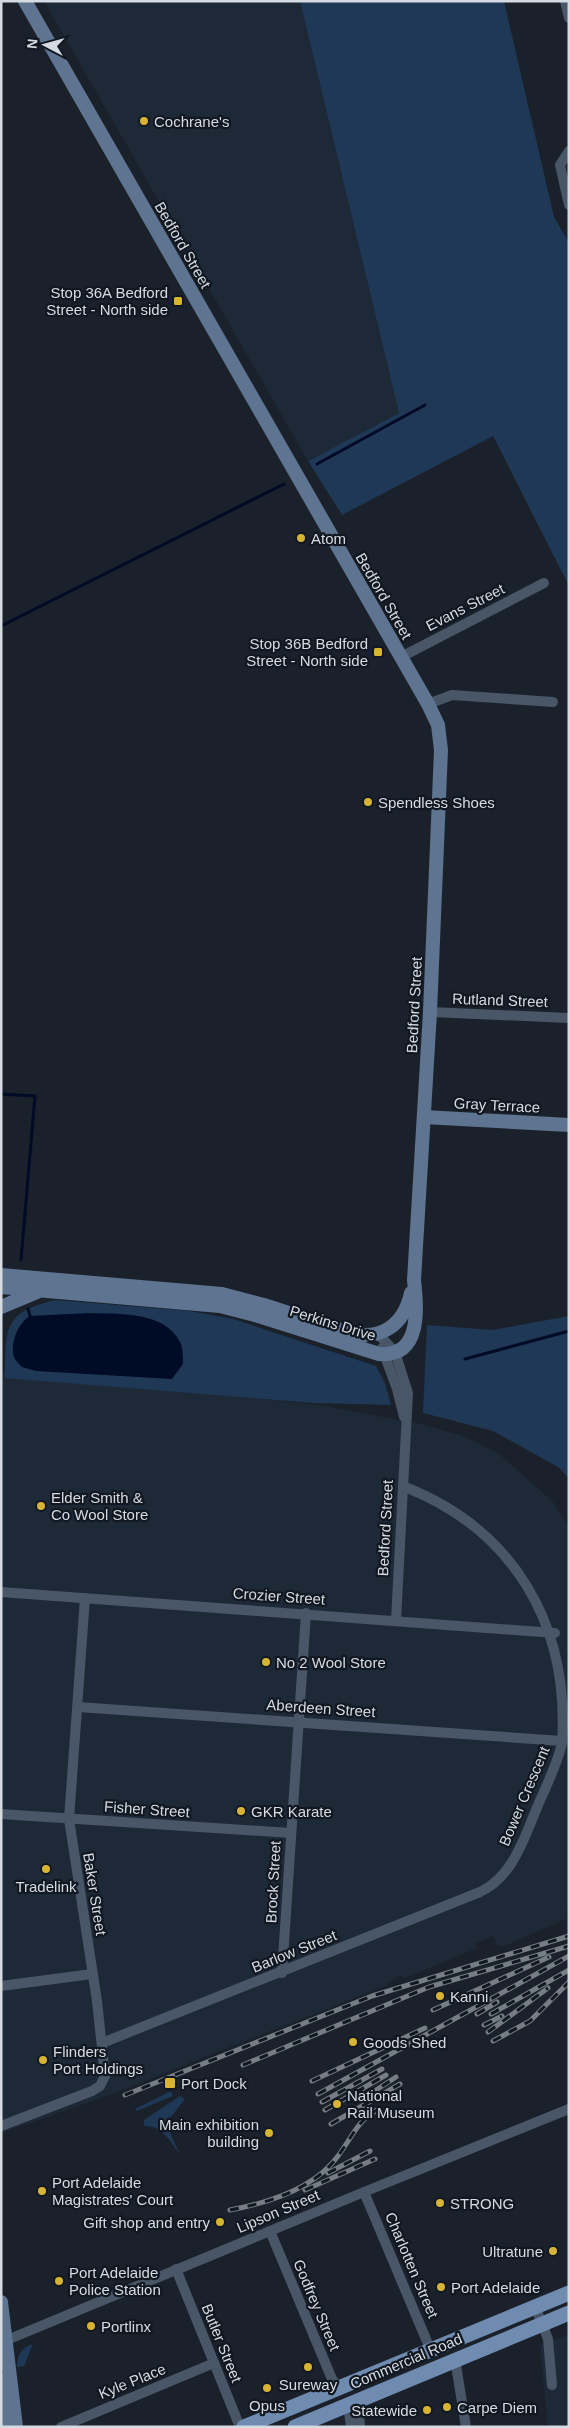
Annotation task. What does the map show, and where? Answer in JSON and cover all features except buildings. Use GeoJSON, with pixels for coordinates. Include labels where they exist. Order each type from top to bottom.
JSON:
{"type":"FeatureCollection","features":[{"type":"Feature","properties":{"kind":"main road","name":"Commercial Road"},"geometry":{"type":"LineString","coordinates":[[242,2427],[340,2389],[535,2306],[569,2294]]}},
{"type":"Feature","properties":{"kind":"main road","name":"Commercial Road"},"geometry":{"type":"LineString","coordinates":[[295,2427],[485,2346],[569,2313]]}},
{"type":"Feature","properties":{"kind":"main road"},"geometry":{"type":"LineString","coordinates":[[477,2332],[485,2346]]}},
{"type":"Feature","properties":{"kind":"main road"},"geometry":{"type":"LineString","coordinates":[[340,2389],[348,2404]]}},
{"type":"Feature","properties":{"kind":"street","name":"Bedford Street"},"geometry":{"type":"LineString","coordinates":[[24,1],[428,704],[438,726],[441,750],[430,1012],[414,1280]]}},
{"type":"Feature","properties":{"kind":"street"},"geometry":{"type":"LineString","coordinates":[[565,1],[569,18]]}},
{"type":"Feature","properties":{"kind":"street"},"geometry":{"type":"LineString","coordinates":[[565,155],[560,172],[569,205]]}},
{"type":"Feature","properties":{"kind":"street","name":"Evans Street"},"geometry":{"type":"LineString","coordinates":[[401,658],[544,583]]}},
{"type":"Feature","properties":{"kind":"street"},"geometry":{"type":"LineString","coordinates":[[428,704],[452,695],[553,702]]}},
{"type":"Feature","properties":{"kind":"street","name":"Rutland Street"},"geometry":{"type":"LineString","coordinates":[[430,1012],[569,1018]]}},
{"type":"Feature","properties":{"kind":"street","name":"Gray Terrace"},"geometry":{"type":"LineString","coordinates":[[424,1117],[569,1125]]}},
{"type":"Feature","properties":{"kind":"street","name":"Perkins Drive"},"geometry":{"type":"LineString","coordinates":[[1,1275],[222,1294],[252,1301],[354,1334],[378,1334],[393,1327],[404,1314],[414,1280]]}},
{"type":"Feature","properties":{"kind":"street"},"geometry":{"type":"LineString","coordinates":[[390,1353],[406,1344],[413,1333],[416,1309],[414,1280]]}},
{"type":"Feature","properties":{"kind":"street","name":"Perkins Drive"},"geometry":{"type":"LineString","coordinates":[[1,1287],[228,1308],[362,1350],[390,1353]]}},
{"type":"Feature","properties":{"kind":"street"},"geometry":{"type":"LineString","coordinates":[[1,1307],[21,1297],[45,1290]]}},
{"type":"Feature","properties":{"kind":"street","name":"Bedford Street"},"geometry":{"type":"LineString","coordinates":[[378,1334],[390,1353],[408,1393],[405,1487],[396,1620]]}},
{"type":"Feature","properties":{"kind":"street","name":"Bower Crescent"},"geometry":{"type":"LineString","coordinates":[[405,1487],[459,1513],[494,1539],[530,1580],[555,1633],[565,1680],[562,1741],[557,1760],[520,1846],[506,1872],[494,1883]]}},
{"type":"Feature","properties":{"kind":"street","name":"Crozier Street"},"geometry":{"type":"LineString","coordinates":[[1,1592],[306,1613],[555,1633]]}},
{"type":"Feature","properties":{"kind":"street","name":"Baker Street"},"geometry":{"type":"LineString","coordinates":[[1,2126],[66,2103],[100,2086],[105,2076],[102,2043],[69,1819],[85,1598]]}},
{"type":"Feature","properties":{"kind":"street","name":"Brock Street"},"geometry":{"type":"LineString","coordinates":[[282,1972],[306,1613]]}},
{"type":"Feature","properties":{"kind":"street","name":"Aberdeen Street"},"geometry":{"type":"LineString","coordinates":[[78,1707],[562,1741]]}},
{"type":"Feature","properties":{"kind":"street","name":"Fisher Street"},"geometry":{"type":"LineString","coordinates":[[1,1814],[290,1833]]}},
{"type":"Feature","properties":{"kind":"street","name":"Barlow Street"},"geometry":{"type":"LineString","coordinates":[[102,2043],[480,1892],[494,1883]]}},
{"type":"Feature","properties":{"kind":"street"},"geometry":{"type":"LineString","coordinates":[[1,1986],[92,1974]]}},
{"type":"Feature","properties":{"kind":"street","name":"Lipson Street"},"geometry":{"type":"LineString","coordinates":[[4,2342],[176,2269],[569,2109]]}},
{"type":"Feature","properties":{"kind":"street","name":"Charlotten Street"},"geometry":{"type":"LineString","coordinates":[[364,2192],[430,2351]]}},
{"type":"Feature","properties":{"kind":"street","name":"Godfrey Street"},"geometry":{"type":"LineString","coordinates":[[270,2231],[332,2378],[340,2389]]}},
{"type":"Feature","properties":{"kind":"street","name":"Butler Street"},"geometry":{"type":"LineString","coordinates":[[176,2269],[242,2427]]}},
{"type":"Feature","properties":{"kind":"street"},"geometry":{"type":"LineString","coordinates":[[1,2302],[4,2342],[16,2427]]}},
{"type":"Feature","properties":{"kind":"street"},"geometry":{"type":"LineString","coordinates":[[535,2306],[548,2339],[552,2385]]}},
{"type":"Feature","properties":{"kind":"street"},"geometry":{"type":"LineString","coordinates":[[455,2359],[465,2426]]}},
{"type":"Feature","properties":{"kind":"street","name":"Kyle Place"},"geometry":{"type":"LineString","coordinates":[[61,2427],[214,2363]]}},
{"type":"Feature","properties":{"kind":"street"},"geometry":{"type":"LineString","coordinates":[[1,2381],[6,2427]]}},
{"type":"Feature","properties":{"kind":"street"},"geometry":{"type":"LineString","coordinates":[[348,2404],[351,2427]]}},
{"type":"Feature","properties":{"kind":"street"},"geometry":{"type":"LineString","coordinates":[[348,2404],[359,2414],[360,2427]]}},
{"type":"Feature","properties":{"kind":"shaded area"},"geometry":{"type":"Polygon","coordinates":[[[44,1],[300,1],[399,413],[308,461],[44,1]]]}},
{"type":"Feature","properties":{"kind":"shaded area"},"geometry":{"type":"Polygon","coordinates":[[[300,1],[504,1],[554,217],[569,243],[569,586],[493,436],[342,515],[308,461],[399,413],[300,1]]]}},
{"type":"Feature","properties":{"kind":"shaded area"},"geometry":{"type":"Polygon","coordinates":[[[56,1300],[190,1311],[233,1319],[376,1366],[385,1383],[391,1405],[314,1403],[5,1378],[7,1335],[16,1317],[25,1310],[56,1300]]]}},
{"type":"Feature","properties":{"kind":"shaded area"},"geometry":{"type":"Polygon","coordinates":[[[89,1313],[140,1316],[164,1325],[173,1332],[180,1342],[183,1364],[172,1379],[36,1371],[22,1367],[15,1358],[13,1346],[16,1334],[22,1323],[30,1316],[89,1313]]]}},
{"type":"Feature","properties":{"kind":"shaded area"},"geometry":{"type":"Polygon","coordinates":[[[569,1316],[569,1478],[558,1467],[493,1431],[423,1413],[427,1325],[493,1330],[569,1316]]]}},
{"type":"Feature","properties":{"kind":"shaded area"},"geometry":{"type":"Polygon","coordinates":[[[1,1370],[325,1406],[421,1424],[460,1435],[498,1453],[553,1502],[569,1527],[569,1900],[566,1919],[504,1946],[498,1946],[493,1936],[475,1944],[477,1948],[405,1978],[400,1975],[385,1986],[115,2093],[1,2133],[1,1370]]]}},
{"type":"Feature","properties":{"kind":"shaded area"},"geometry":{"type":"Polygon","coordinates":[[[171,2091],[173,2096],[137,2111],[135,2109],[171,2091]]]}},
{"type":"Feature","properties":{"kind":"shaded area"},"geometry":{"type":"Polygon","coordinates":[[[180,2096],[185,2099],[170,2118],[167,2125],[179,2153],[161,2131],[150,2126],[144,2126],[144,2120],[180,2096]]]}},
{"type":"Feature","properties":{"kind":"shaded area"},"geometry":{"type":"Polygon","coordinates":[[[569,2335],[569,2427],[548,2427],[540,2344],[569,2335]]]}},
{"type":"Feature","properties":{"kind":"shaded area"},"geometry":{"type":"Polygon","coordinates":[[[33,2344],[24,2366],[17,2367],[21,2352],[33,2344]]]}},
{"type":"Feature","properties":{"kind":"waterway"},"geometry":{"type":"LineString","coordinates":[[317,464],[425,405]]}},
{"type":"Feature","properties":{"kind":"waterway"},"geometry":{"type":"LineString","coordinates":[[1,626],[284,484]]}},
{"type":"Feature","properties":{"kind":"waterway"},"geometry":{"type":"LineString","coordinates":[[1,1094],[35,1096],[21,1260]]}},
{"type":"Feature","properties":{"kind":"waterway"},"geometry":{"type":"LineString","coordinates":[[28,1309],[30,1316]]}},
{"type":"Feature","properties":{"kind":"waterway"},"geometry":{"type":"LineString","coordinates":[[465,1359],[569,1331]]}},
{"type":"Feature","properties":{"kind":"railway"},"geometry":{"type":"LineString","coordinates":[[125,2095],[372,1996],[569,1936]]}},
{"type":"Feature","properties":{"kind":"railway"},"geometry":{"type":"LineString","coordinates":[[243,2065],[429,1987],[569,1946]]}},
{"type":"Feature","properties":{"kind":"railway"},"geometry":{"type":"LineString","coordinates":[[318,2094],[569,1956]]}},
{"type":"Feature","properties":{"kind":"railway"},"geometry":{"type":"LineString","coordinates":[[433,2010],[549,1957]]}},
{"type":"Feature","properties":{"kind":"railway"},"geometry":{"type":"LineString","coordinates":[[491,2014],[569,1970]]}},
{"type":"Feature","properties":{"kind":"railway"},"geometry":{"type":"LineString","coordinates":[[493,2041],[530,2021],[569,1982]]}},
{"type":"Feature","properties":{"kind":"railway"},"geometry":{"type":"LineString","coordinates":[[488,2032],[548,1988]]}},
{"type":"Feature","properties":{"kind":"railway"},"geometry":{"type":"LineString","coordinates":[[477,2014],[497,2002]]}},
{"type":"Feature","properties":{"kind":"railway"},"geometry":{"type":"LineString","coordinates":[[484,2025],[502,2016]]}},
{"type":"Feature","properties":{"kind":"railway"},"geometry":{"type":"LineString","coordinates":[[312,2081],[425,2028]]}},
{"type":"Feature","properties":{"kind":"railway"},"geometry":{"type":"LineString","coordinates":[[322,2102],[382,2069]]}},
{"type":"Feature","properties":{"kind":"railway"},"geometry":{"type":"LineString","coordinates":[[325,2110],[386,2075]]}},
{"type":"Feature","properties":{"kind":"railway"},"geometry":{"type":"LineString","coordinates":[[367,2096],[396,2077]]}},
{"type":"Feature","properties":{"kind":"railway"},"geometry":{"type":"LineString","coordinates":[[331,2124],[400,2084]]}},
{"type":"Feature","properties":{"kind":"railway"},"geometry":{"type":"LineString","coordinates":[[230,2210],[275,2199],[303,2186],[328,2168],[364,2119],[377,2110]]}},
{"type":"Feature","properties":{"kind":"railway"},"geometry":{"type":"LineString","coordinates":[[328,2173],[370,2151]]}},
{"type":"Feature","properties":{"kind":"railway"},"geometry":{"type":"LineString","coordinates":[[305,2190],[375,2159]]}},
{"type":"Feature","properties":{"kind":"place","name":"Cochrane's"},"geometry":{"type":"Point","coordinates":[144,121]}},
{"type":"Feature","properties":{"kind":"place","name":"Stop 36A Bedford Street - North side"},"geometry":{"type":"Point","coordinates":[178,301]}},
{"type":"Feature","properties":{"kind":"place","name":"Atom"},"geometry":{"type":"Point","coordinates":[301,538]}},
{"type":"Feature","properties":{"kind":"place","name":"Stop 36B Bedford Street - North side"},"geometry":{"type":"Point","coordinates":[378,652]}},
{"type":"Feature","properties":{"kind":"place","name":"Spendless Shoes"},"geometry":{"type":"Point","coordinates":[368,802]}},
{"type":"Feature","properties":{"kind":"place","name":"Elder Smith & Co Wool Store"},"geometry":{"type":"Point","coordinates":[41,1506]}},
{"type":"Feature","properties":{"kind":"place","name":"No 2 Wool Store"},"geometry":{"type":"Point","coordinates":[266,1662]}},
{"type":"Feature","properties":{"kind":"place","name":"GKR Karate"},"geometry":{"type":"Point","coordinates":[241,1811]}},
{"type":"Feature","properties":{"kind":"place","name":"Tradelink"},"geometry":{"type":"Point","coordinates":[46,1869]}},
{"type":"Feature","properties":{"kind":"place","name":"Kanni"},"geometry":{"type":"Point","coordinates":[440,1996]}},
{"type":"Feature","properties":{"kind":"place","name":"Goods Shed"},"geometry":{"type":"Point","coordinates":[353,2042]}},
{"type":"Feature","properties":{"kind":"place","name":"Flinders Port Holdings"},"geometry":{"type":"Point","coordinates":[43,2060]}},
{"type":"Feature","properties":{"kind":"place","name":"Port Dock"},"geometry":{"type":"Point","coordinates":[170,2083]}},
{"type":"Feature","properties":{"kind":"place","name":"National Rail Museum"},"geometry":{"type":"Point","coordinates":[337,2104]}},
{"type":"Feature","properties":{"kind":"place","name":"Main exhibition building"},"geometry":{"type":"Point","coordinates":[269,2133]}},
{"type":"Feature","properties":{"kind":"place","name":"Port Adelaide Magistrates' Court"},"geometry":{"type":"Point","coordinates":[42,2191]}},
{"type":"Feature","properties":{"kind":"place","name":"STRONG"},"geometry":{"type":"Point","coordinates":[440,2203]}},
{"type":"Feature","properties":{"kind":"place","name":"Gift shop and entry"},"geometry":{"type":"Point","coordinates":[220,2222]}},
{"type":"Feature","properties":{"kind":"place","name":"Ultratune"},"geometry":{"type":"Point","coordinates":[553,2251]}},
{"type":"Feature","properties":{"kind":"place","name":"Port Adelaide Police Station"},"geometry":{"type":"Point","coordinates":[59,2281]}},
{"type":"Feature","properties":{"kind":"place","name":"Port Adelaide"},"geometry":{"type":"Point","coordinates":[441,2287]}},
{"type":"Feature","properties":{"kind":"place","name":"Portlinx"},"geometry":{"type":"Point","coordinates":[91,2326]}},
{"type":"Feature","properties":{"kind":"place","name":"Sureway"},"geometry":{"type":"Point","coordinates":[308,2367]}},
{"type":"Feature","properties":{"kind":"place","name":"Opus"},"geometry":{"type":"Point","coordinates":[267,2388]}},
{"type":"Feature","properties":{"kind":"place","name":"Carpe Diem"},"geometry":{"type":"Point","coordinates":[447,2407]}},
{"type":"Feature","properties":{"kind":"place","name":"Statewide"},"geometry":{"type":"Point","coordinates":[427,2410]}}]}
